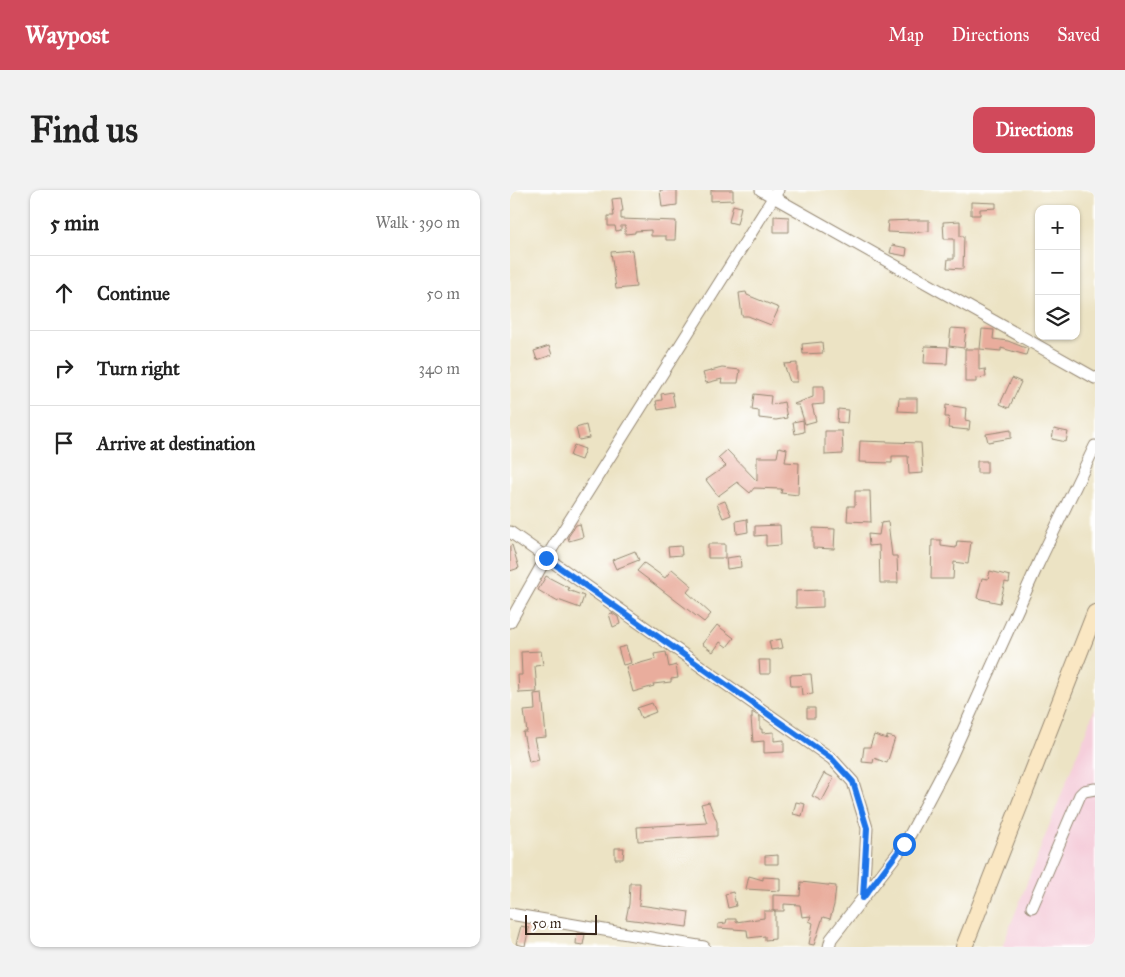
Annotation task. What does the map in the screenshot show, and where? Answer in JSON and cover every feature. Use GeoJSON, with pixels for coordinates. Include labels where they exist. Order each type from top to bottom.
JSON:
{"type":"FeatureCollection","features":[{"type":"Feature","properties":{"kind":"street"},"geometry":{"type":"LineString","coordinates":[[761,190],[776,194],[1095,378]]}},
{"type":"Feature","properties":{"kind":"street"},"geometry":{"type":"LineString","coordinates":[[510,622],[546,558],[776,194]]}},
{"type":"Feature","properties":{"kind":"street"},"geometry":{"type":"LineString","coordinates":[[829,947],[831,939],[904,844],[950,759],[1039,562],[1095,446]]}},
{"type":"Feature","properties":{"kind":"street"},"geometry":{"type":"LineString","coordinates":[[510,532],[832,759],[853,782],[867,828],[863,898]]}},
{"type":"Feature","properties":{"kind":"street"},"geometry":{"type":"LineString","coordinates":[[964,947],[1095,613]]}},
{"type":"Feature","properties":{"kind":"street"},"geometry":{"type":"LineString","coordinates":[[1032,907],[1080,795],[1084,791],[1095,789]]}},
{"type":"Feature","properties":{"kind":"street"},"geometry":{"type":"LineString","coordinates":[[510,914],[704,947]]}},
{"type":"Feature","properties":{"kind":"shaded area"},"geometry":{"type":"Polygon","coordinates":[[[1095,708],[1095,947],[1002,947],[1095,708]]]}},
{"type":"Feature","properties":{"kind":"building"},"geometry":{"type":"Polygon","coordinates":[[[660,190],[677,190],[677,205],[662,207],[660,190]]]}},
{"type":"Feature","properties":{"kind":"building"},"geometry":{"type":"Polygon","coordinates":[[[711,190],[733,190],[733,200],[711,201],[711,190]]]}},
{"type":"Feature","properties":{"kind":"building"},"geometry":{"type":"Polygon","coordinates":[[[621,198],[623,211],[621,211],[621,219],[676,221],[675,240],[666,240],[666,236],[651,236],[651,230],[625,234],[625,226],[621,226],[621,230],[616,231],[615,226],[608,226],[608,216],[614,216],[612,199],[621,198]]]}},
{"type":"Feature","properties":{"kind":"building"},"geometry":{"type":"Polygon","coordinates":[[[971,202],[996,203],[996,208],[980,209],[980,215],[971,215],[971,202]]]}},
{"type":"Feature","properties":{"kind":"building"},"geometry":{"type":"Polygon","coordinates":[[[733,205],[741,207],[737,224],[729,222],[733,205]]]}},
{"type":"Feature","properties":{"kind":"building"},"geometry":{"type":"Polygon","coordinates":[[[774,216],[789,217],[789,232],[774,232],[774,216]]]}},
{"type":"Feature","properties":{"kind":"building"},"geometry":{"type":"Polygon","coordinates":[[[929,220],[929,231],[912,233],[887,232],[888,221],[929,220]]]}},
{"type":"Feature","properties":{"kind":"building"},"geometry":{"type":"Polygon","coordinates":[[[960,221],[960,236],[964,236],[963,269],[947,268],[948,259],[954,259],[954,239],[944,239],[943,222],[960,221]]]}},
{"type":"Feature","properties":{"kind":"building"},"geometry":{"type":"Polygon","coordinates":[[[892,245],[907,248],[906,256],[890,253],[892,245]]]}},
{"type":"Feature","properties":{"kind":"building"},"geometry":{"type":"Polygon","coordinates":[[[632,250],[636,287],[616,289],[611,252],[632,250]]]}},
{"type":"Feature","properties":{"kind":"building"},"geometry":{"type":"Polygon","coordinates":[[[746,292],[747,295],[779,308],[771,325],[748,316],[742,316],[739,293],[746,292]]]}},
{"type":"Feature","properties":{"kind":"building"},"geometry":{"type":"Polygon","coordinates":[[[951,328],[966,329],[964,348],[949,346],[951,328]]]}},
{"type":"Feature","properties":{"kind":"building"},"geometry":{"type":"Polygon","coordinates":[[[982,329],[994,330],[993,339],[1008,341],[1028,349],[1026,355],[1001,348],[1001,351],[980,349],[982,329]]]}},
{"type":"Feature","properties":{"kind":"building"},"geometry":{"type":"Polygon","coordinates":[[[822,342],[823,353],[803,354],[802,344],[822,342]]]}},
{"type":"Feature","properties":{"kind":"building"},"geometry":{"type":"Polygon","coordinates":[[[549,346],[552,355],[537,360],[534,351],[549,346]]]}},
{"type":"Feature","properties":{"kind":"building"},"geometry":{"type":"Polygon","coordinates":[[[925,346],[948,347],[947,364],[924,363],[925,346]]]}},
{"type":"Feature","properties":{"kind":"building"},"geometry":{"type":"Polygon","coordinates":[[[965,349],[979,349],[979,370],[985,369],[986,377],[976,378],[976,382],[965,382],[965,349]]]}},
{"type":"Feature","properties":{"kind":"building"},"geometry":{"type":"Polygon","coordinates":[[[797,363],[797,382],[790,382],[784,364],[797,363]]]}},
{"type":"Feature","properties":{"kind":"building"},"geometry":{"type":"Polygon","coordinates":[[[722,368],[740,370],[738,383],[721,383],[722,379],[706,383],[703,373],[722,368]]]}},
{"type":"Feature","properties":{"kind":"building"},"geometry":{"type":"Polygon","coordinates":[[[1012,378],[1021,382],[1009,408],[1000,404],[1012,378]]]}},
{"type":"Feature","properties":{"kind":"building"},"geometry":{"type":"Polygon","coordinates":[[[813,386],[824,386],[824,404],[812,405],[816,421],[805,424],[799,405],[794,404],[813,397],[813,386]]]}},
{"type":"Feature","properties":{"kind":"building"},"geometry":{"type":"Polygon","coordinates":[[[672,392],[675,407],[658,410],[656,401],[662,400],[661,394],[672,392]]]}},
{"type":"Feature","properties":{"kind":"building"},"geometry":{"type":"Polygon","coordinates":[[[754,394],[771,396],[770,405],[784,402],[787,418],[776,420],[759,418],[759,411],[752,410],[754,394]]]}},
{"type":"Feature","properties":{"kind":"building"},"geometry":{"type":"Polygon","coordinates":[[[899,398],[917,398],[917,412],[898,411],[899,398]]]}},
{"type":"Feature","properties":{"kind":"building"},"geometry":{"type":"Polygon","coordinates":[[[946,405],[966,408],[965,420],[970,421],[969,430],[948,428],[949,417],[945,417],[946,405]]]}},
{"type":"Feature","properties":{"kind":"building"},"geometry":{"type":"Polygon","coordinates":[[[838,409],[848,410],[847,423],[837,422],[838,409]]]}},
{"type":"Feature","properties":{"kind":"building"},"geometry":{"type":"Polygon","coordinates":[[[803,420],[804,432],[795,434],[793,422],[803,420]]]}},
{"type":"Feature","properties":{"kind":"building"},"geometry":{"type":"Polygon","coordinates":[[[586,425],[589,438],[579,440],[576,428],[586,425]]]}},
{"type":"Feature","properties":{"kind":"building"},"geometry":{"type":"Polygon","coordinates":[[[1054,429],[1068,432],[1066,442],[1052,439],[1054,429]]]}},
{"type":"Feature","properties":{"kind":"building"},"geometry":{"type":"Polygon","coordinates":[[[1011,430],[1011,438],[988,442],[986,434],[1011,430]]]}},
{"type":"Feature","properties":{"kind":"building"},"geometry":{"type":"Polygon","coordinates":[[[825,431],[842,431],[843,454],[825,455],[825,431]]]}},
{"type":"Feature","properties":{"kind":"building"},"geometry":{"type":"Polygon","coordinates":[[[860,441],[921,443],[923,473],[909,474],[908,456],[892,456],[892,463],[859,462],[860,441]]]}},
{"type":"Feature","properties":{"kind":"building"},"geometry":{"type":"Polygon","coordinates":[[[574,445],[585,449],[581,460],[570,456],[574,445]]]}},
{"type":"Feature","properties":{"kind":"building"},"geometry":{"type":"Polygon","coordinates":[[[779,447],[787,449],[785,462],[799,463],[798,495],[781,493],[782,489],[754,488],[750,493],[737,482],[718,496],[706,480],[726,466],[718,458],[727,450],[757,481],[757,457],[777,457],[779,447]]]}},
{"type":"Feature","properties":{"kind":"building"},"geometry":{"type":"Polygon","coordinates":[[[977,461],[987,461],[987,473],[977,473],[977,461]]]}},
{"type":"Feature","properties":{"kind":"building"},"geometry":{"type":"Polygon","coordinates":[[[855,491],[870,491],[871,522],[847,521],[848,506],[855,506],[855,491]]]}},
{"type":"Feature","properties":{"kind":"building"},"geometry":{"type":"Polygon","coordinates":[[[725,501],[731,515],[723,518],[717,504],[725,501]]]}},
{"type":"Feature","properties":{"kind":"building"},"geometry":{"type":"Polygon","coordinates":[[[747,519],[748,532],[737,534],[736,521],[747,519]]]}},
{"type":"Feature","properties":{"kind":"building"},"geometry":{"type":"Polygon","coordinates":[[[888,522],[892,556],[897,556],[898,583],[880,583],[879,545],[869,546],[868,534],[879,535],[881,523],[888,522]]]}},
{"type":"Feature","properties":{"kind":"building"},"geometry":{"type":"Polygon","coordinates":[[[580,524],[583,537],[569,541],[568,537],[576,525],[580,524]]]}},
{"type":"Feature","properties":{"kind":"building"},"geometry":{"type":"Polygon","coordinates":[[[780,525],[781,545],[766,546],[766,535],[755,536],[755,526],[780,525]]]}},
{"type":"Feature","properties":{"kind":"building"},"geometry":{"type":"Polygon","coordinates":[[[813,528],[835,529],[834,549],[813,548],[813,528]]]}},
{"type":"Feature","properties":{"kind":"building"},"geometry":{"type":"Polygon","coordinates":[[[932,540],[941,540],[941,546],[956,548],[957,541],[971,542],[968,564],[954,562],[953,579],[931,579],[932,540]]]}},
{"type":"Feature","properties":{"kind":"building"},"geometry":{"type":"Polygon","coordinates":[[[708,544],[725,544],[725,558],[708,558],[708,544]]]}},
{"type":"Feature","properties":{"kind":"building"},"geometry":{"type":"Polygon","coordinates":[[[512,545],[519,568],[510,571],[510,546],[512,545]]]}},
{"type":"Feature","properties":{"kind":"building"},"geometry":{"type":"Polygon","coordinates":[[[681,546],[682,555],[669,556],[668,547],[681,546]]]}},
{"type":"Feature","properties":{"kind":"building"},"geometry":{"type":"Polygon","coordinates":[[[635,551],[639,560],[616,569],[612,560],[635,551]]]}},
{"type":"Feature","properties":{"kind":"building"},"geometry":{"type":"Polygon","coordinates":[[[740,556],[741,567],[727,569],[726,558],[740,556]]]}},
{"type":"Feature","properties":{"kind":"building"},"geometry":{"type":"Polygon","coordinates":[[[644,563],[665,578],[672,569],[692,586],[687,592],[711,614],[704,622],[637,571],[644,563]]]}},
{"type":"Feature","properties":{"kind":"building"},"geometry":{"type":"Polygon","coordinates":[[[990,571],[1010,576],[1009,583],[1005,582],[1000,603],[977,598],[982,578],[988,579],[990,571]]]}},
{"type":"Feature","properties":{"kind":"building"},"geometry":{"type":"Polygon","coordinates":[[[546,576],[569,588],[568,590],[584,596],[580,608],[558,600],[558,602],[538,590],[546,576]]]}},
{"type":"Feature","properties":{"kind":"building"},"geometry":{"type":"Polygon","coordinates":[[[823,590],[823,607],[796,608],[796,591],[823,590]]]}},
{"type":"Feature","properties":{"kind":"building"},"geometry":{"type":"Polygon","coordinates":[[[612,613],[618,617],[620,624],[613,627],[609,614],[612,613]]]}},
{"type":"Feature","properties":{"kind":"building"},"geometry":{"type":"Polygon","coordinates":[[[717,625],[734,638],[727,647],[720,642],[713,652],[702,644],[717,625]]]}},
{"type":"Feature","properties":{"kind":"building"},"geometry":{"type":"Polygon","coordinates":[[[781,639],[783,648],[771,650],[769,641],[781,639]]]}},
{"type":"Feature","properties":{"kind":"building"},"geometry":{"type":"Polygon","coordinates":[[[626,646],[631,663],[623,665],[618,648],[626,646]]]}},
{"type":"Feature","properties":{"kind":"building"},"geometry":{"type":"Polygon","coordinates":[[[541,651],[543,665],[535,666],[537,692],[519,693],[518,675],[522,675],[521,652],[541,651]]]}},
{"type":"Feature","properties":{"kind":"building"},"geometry":{"type":"Polygon","coordinates":[[[666,652],[669,667],[676,665],[678,678],[671,679],[671,682],[653,684],[654,686],[633,692],[626,667],[655,659],[654,654],[666,652]]]}},
{"type":"Feature","properties":{"kind":"building"},"geometry":{"type":"Polygon","coordinates":[[[759,660],[770,660],[770,674],[760,674],[759,660]]]}},
{"type":"Feature","properties":{"kind":"building"},"geometry":{"type":"Polygon","coordinates":[[[811,674],[813,694],[802,695],[801,686],[791,686],[790,675],[811,674]]]}},
{"type":"Feature","properties":{"kind":"building"},"geometry":{"type":"Polygon","coordinates":[[[542,693],[546,737],[534,738],[539,760],[529,762],[523,732],[527,732],[524,711],[535,710],[534,694],[542,693]]]}},
{"type":"Feature","properties":{"kind":"building"},"geometry":{"type":"Polygon","coordinates":[[[652,703],[656,712],[641,718],[637,708],[652,703]]]}},
{"type":"Feature","properties":{"kind":"building"},"geometry":{"type":"Polygon","coordinates":[[[807,708],[815,708],[815,718],[807,718],[807,708]]]}},
{"type":"Feature","properties":{"kind":"building"},"geometry":{"type":"Polygon","coordinates":[[[752,712],[760,717],[762,733],[774,732],[774,741],[784,740],[784,752],[764,753],[764,741],[753,742],[752,712]]]}},
{"type":"Feature","properties":{"kind":"building"},"geometry":{"type":"Polygon","coordinates":[[[874,735],[887,739],[887,736],[895,738],[887,763],[874,758],[873,763],[862,762],[864,747],[870,747],[874,735]]]}},
{"type":"Feature","properties":{"kind":"building"},"geometry":{"type":"Polygon","coordinates":[[[824,773],[834,778],[822,801],[812,796],[824,773]]]}},
{"type":"Feature","properties":{"kind":"building"},"geometry":{"type":"Polygon","coordinates":[[[709,802],[717,822],[717,836],[638,841],[637,827],[707,823],[701,804],[709,802]]]}},
{"type":"Feature","properties":{"kind":"building"},"geometry":{"type":"Polygon","coordinates":[[[796,802],[805,804],[802,816],[793,814],[796,802]]]}},
{"type":"Feature","properties":{"kind":"building"},"geometry":{"type":"Polygon","coordinates":[[[615,848],[624,848],[623,859],[615,859],[615,848]]]}},
{"type":"Feature","properties":{"kind":"building"},"geometry":{"type":"Polygon","coordinates":[[[778,855],[778,864],[765,864],[765,856],[778,855]]]}},
{"type":"Feature","properties":{"kind":"building"},"geometry":{"type":"Polygon","coordinates":[[[749,876],[763,880],[763,877],[780,878],[780,891],[746,889],[749,876]]]}},
{"type":"Feature","properties":{"kind":"building"},"geometry":{"type":"Polygon","coordinates":[[[801,882],[836,886],[830,919],[823,917],[814,945],[809,944],[813,923],[809,921],[811,916],[802,917],[800,905],[784,904],[784,911],[773,911],[773,895],[800,896],[801,882]]]}},
{"type":"Feature","properties":{"kind":"building"},"geometry":{"type":"Polygon","coordinates":[[[630,883],[640,883],[639,905],[689,912],[687,927],[626,919],[630,883]]]}},
{"type":"Feature","properties":{"kind":"building"},"geometry":{"type":"Polygon","coordinates":[[[733,892],[736,906],[728,908],[725,894],[733,892]]]}},
{"type":"Feature","properties":{"kind":"building"},"geometry":{"type":"Polygon","coordinates":[[[764,911],[775,911],[775,939],[765,940],[765,936],[748,938],[747,930],[718,928],[718,924],[726,923],[727,919],[736,919],[736,922],[764,918],[764,911]]]}},
{"type":"Feature","properties":{"kind":"building"},"geometry":{"type":"Polygon","coordinates":[[[521,926],[529,928],[525,946],[516,944],[521,926]]]}},
{"type":"Feature","properties":{"kind":"building"},"geometry":{"type":"Polygon","coordinates":[[[577,933],[585,934],[583,945],[576,944],[577,933]]]}},
{"type":"Feature","properties":{"kind":"route"},"geometry":{"type":"LineString","coordinates":[[546,558],[832,759],[853,782],[867,828],[863,898],[904,844]]}}]}
